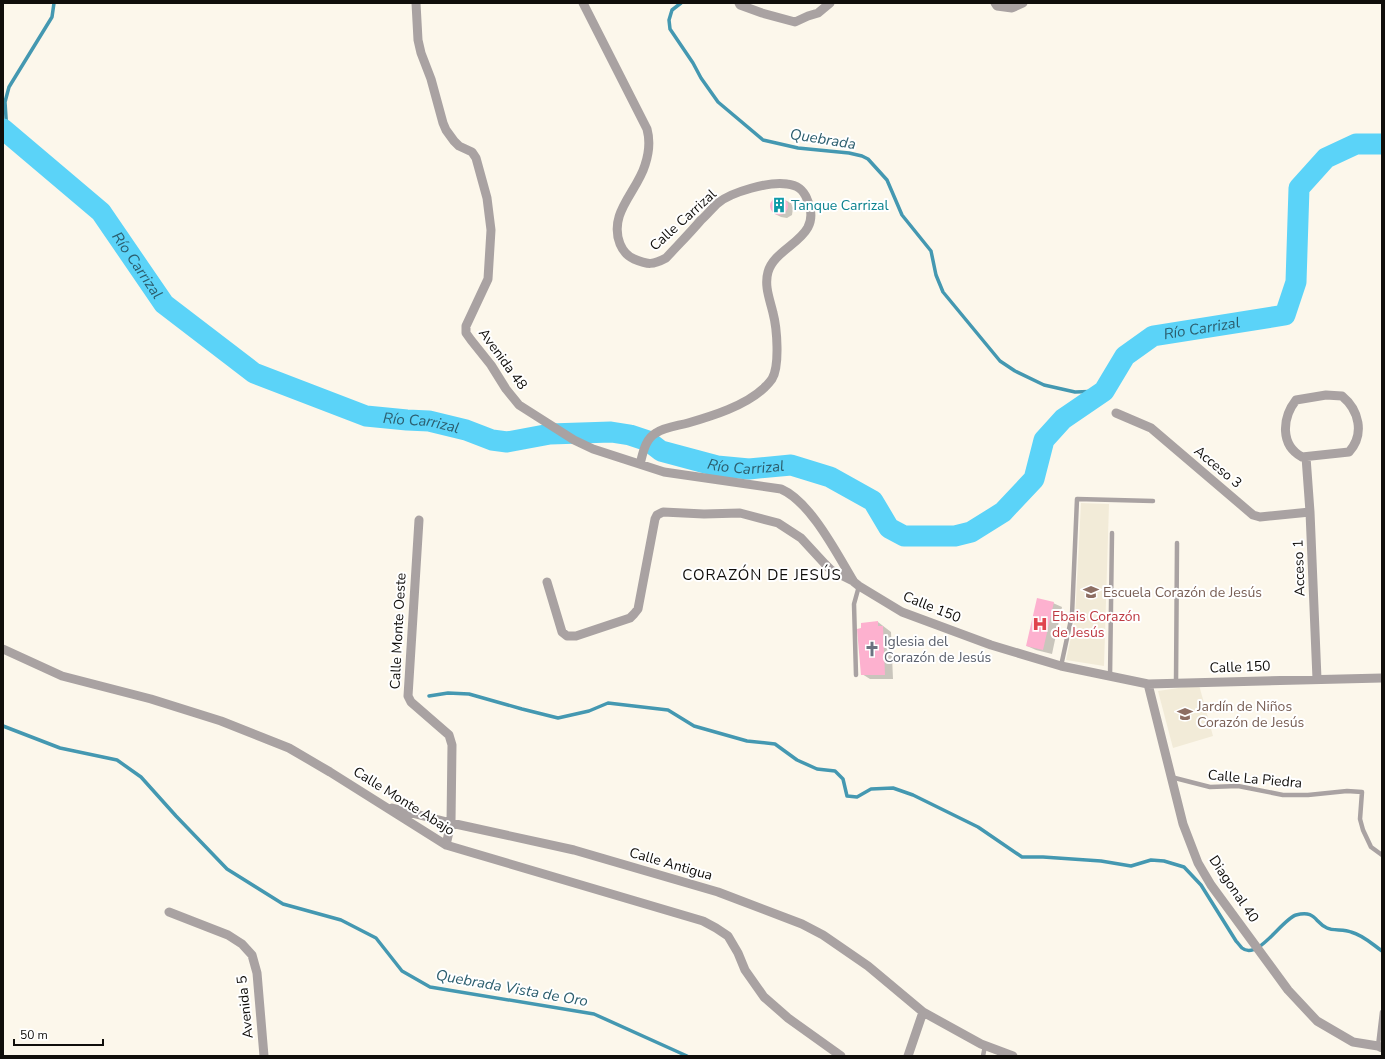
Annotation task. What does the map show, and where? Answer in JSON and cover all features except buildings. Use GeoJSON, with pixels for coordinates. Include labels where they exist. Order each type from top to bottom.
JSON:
{"type":"FeatureCollection","features":[{"type":"Feature","properties":{"kind":"street","name":"Avenida 48"},"geometry":{"type":"LineString","coordinates":[[416,3],[418,40],[421,53],[436,93],[443,123],[454,141],[459,146],[472,152],[476,158],[486,198],[491,230],[488,279],[466,326],[466,333],[519,405],[574,440],[593,449],[640,464]]}},
{"type":"Feature","properties":{"kind":"street","name":"Calle Carrizal"},"geometry":{"type":"LineString","coordinates":[[583,3],[647,128],[650,138],[645,166],[620,212],[617,226],[618,237],[622,248],[629,257],[642,263],[654,264],[661,261],[666,258],[719,202],[738,193],[762,186],[781,183],[796,185],[804,193],[810,205],[811,217],[808,229],[769,268],[766,280],[777,336],[776,362],[772,378],[763,389],[748,401],[708,417],[670,427],[655,433],[646,444],[640,464]]}},
{"type":"Feature","properties":{"kind":"street"},"geometry":{"type":"LineString","coordinates":[[739,3],[740,5],[762,13],[795,22],[808,16],[818,14],[830,3]]}},
{"type":"Feature","properties":{"kind":"street"},"geometry":{"type":"LineString","coordinates":[[995,3],[997,6],[1012,8],[1023,3]]}},
{"type":"Feature","properties":{"kind":"street"},"geometry":{"type":"LineString","coordinates":[[1326,395],[1342,396],[1354,408],[1359,424],[1357,440],[1353,448],[1349,452],[1306,457],[1302,457],[1295,453],[1286,439],[1285,422],[1291,407],[1296,400],[1304,398],[1326,395]]}},
{"type":"Feature","properties":{"kind":"street","name":"Acceso 3"},"geometry":{"type":"LineString","coordinates":[[1116,413],[1151,428],[1253,515],[1260,517],[1310,512]]}},
{"type":"Feature","properties":{"kind":"street","name":"Acceso 1"},"geometry":{"type":"LineString","coordinates":[[1306,457],[1310,512],[1317,679]]}},
{"type":"Feature","properties":{"kind":"street","name":"Calle 150"},"geometry":{"type":"LineString","coordinates":[[640,464],[664,472],[781,490],[790,493],[811,513],[857,584],[902,612],[991,645],[1061,666],[1148,684],[1382,678]]}},
{"type":"Feature","properties":{"kind":"street"},"geometry":{"type":"LineString","coordinates":[[547,582],[562,632],[567,636],[576,636],[630,618],[638,609],[655,519],[657,515],[663,512],[704,514],[740,513],[778,523],[801,538],[831,570],[857,584]]}},
{"type":"Feature","properties":{"kind":"street","name":"Calle Monte Oeste"},"geometry":{"type":"LineString","coordinates":[[419,520],[408,696],[411,702],[449,735],[452,745],[451,823],[446,846]]}},
{"type":"Feature","properties":{"kind":"street","name":"Calle Monte Abajo"},"geometry":{"type":"LineString","coordinates":[[3,649],[62,676],[151,699],[221,721],[289,748],[383,805],[446,846],[703,921],[728,936],[738,953],[745,970],[764,997],[788,1018],[842,1056]]}},
{"type":"Feature","properties":{"kind":"street","name":"Diagonal 40"},"geometry":{"type":"LineString","coordinates":[[1148,684],[1183,824],[1198,863],[1211,885],[1288,990],[1317,1021],[1353,1042],[1380,1047]]}},
{"type":"Feature","properties":{"kind":"street","name":"Calle Antigua"},"geometry":{"type":"LineString","coordinates":[[383,805],[451,823],[513,836],[589,855],[718,892],[802,924],[823,934],[868,966],[922,1012]]}},
{"type":"Feature","properties":{"kind":"street","name":"Avenida 5"},"geometry":{"type":"LineString","coordinates":[[169,912],[204,927],[228,935],[242,944],[252,955],[257,972],[264,1056]]}},
{"type":"Feature","properties":{"kind":"street"},"geometry":{"type":"LineString","coordinates":[[908,1056],[922,1012],[985,1046],[1013,1056]]}},
{"type":"Feature","properties":{"kind":"lane"},"geometry":{"type":"LineString","coordinates":[[1061,666],[1072,615],[1077,499],[1153,501]]}},
{"type":"Feature","properties":{"kind":"lane"},"geometry":{"type":"LineString","coordinates":[[1110,677],[1112,533]]}},
{"type":"Feature","properties":{"kind":"lane"},"geometry":{"type":"LineString","coordinates":[[1176,683],[1177,543]]}},
{"type":"Feature","properties":{"kind":"lane"},"geometry":{"type":"LineString","coordinates":[[856,675],[854,604],[857,584]]}},
{"type":"Feature","properties":{"kind":"lane","name":"Calle La Piedra"},"geometry":{"type":"LineString","coordinates":[[1171,777],[1210,787],[1238,786],[1283,795],[1308,795],[1348,791],[1362,792],[1360,819],[1363,830],[1371,848],[1382,855]]}},
{"type":"Feature","properties":{"kind":"lane"},"geometry":{"type":"LineString","coordinates":[[1380,1047],[1382,1012]]}},
{"type":"Feature","properties":{"kind":"lane"},"geometry":{"type":"LineString","coordinates":[[983,1056],[985,1046]]}},
{"type":"Feature","properties":{"kind":"shaded area","name":"Escuela Corazón de Jesús"},"geometry":{"type":"Polygon","coordinates":[[[1081,503],[1109,504],[1104,666],[1066,660],[1075,619],[1081,503]]]}},
{"type":"Feature","properties":{"kind":"shaded area","name":"Jardín de Niños Corazón de Jesús"},"geometry":{"type":"Polygon","coordinates":[[[1199,685],[1213,736],[1173,748],[1158,691],[1199,685]]]}},
{"type":"Feature","properties":{"kind":"waterway"},"geometry":{"type":"LineString","coordinates":[[7,133],[5,102],[9,87],[52,17],[54,3]]}},
{"type":"Feature","properties":{"kind":"waterway","name":"Quebrada"},"geometry":{"type":"LineString","coordinates":[[681,3],[672,10],[669,20],[670,29],[718,102],[763,140],[798,148],[849,153],[868,159],[887,180],[902,215],[931,251],[936,275],[943,292],[1000,361],[1015,371],[1044,385],[1075,392],[1104,391]]}},
{"type":"Feature","properties":{"kind":"waterway","name":"Río Carrizal"},"geometry":{"type":"LineString","coordinates":[[3,129],[101,212],[164,304],[254,373],[366,416],[429,421],[466,430],[492,440],[507,442],[550,434],[611,432],[630,435],[648,441],[661,451],[717,466],[749,469],[791,465],[830,477],[873,501],[889,528],[904,536],[955,536],[971,532],[1003,512],[1034,479],[1044,440],[1063,419],[1104,391],[1125,356],[1153,336],[1285,315],[1296,282],[1299,188],[1326,158],[1356,144],[1382,144]]}},
{"type":"Feature","properties":{"kind":"waterway"},"geometry":{"type":"LineString","coordinates":[[429,696],[448,693],[469,694],[558,718],[589,711],[608,703],[668,710],[694,726],[747,741],[775,744],[797,760],[817,769],[835,771],[843,779],[847,796],[857,797],[871,789],[893,788],[913,795],[978,827],[1022,857],[1101,861],[1131,866],[1151,860],[1164,861],[1184,867],[1201,885],[1236,941],[1242,948],[1248,950],[1255,949],[1270,938],[1290,918],[1296,915],[1307,914],[1314,917],[1327,928],[1348,931],[1360,935],[1382,951]]}},
{"type":"Feature","properties":{"kind":"waterway","name":"Quebrada Vista de Oro"},"geometry":{"type":"LineString","coordinates":[[3,726],[60,748],[117,760],[141,777],[227,869],[283,904],[341,920],[376,938],[402,971],[430,987],[594,1014],[687,1056]]}},
{"type":"Feature","properties":{"kind":"place","name":"Tanque Carrizal"},"geometry":{"type":"Point","coordinates":[779,205]}},
{"type":"Feature","properties":{"kind":"place","name":"Escuela Corazón de Jesús"},"geometry":{"type":"Point","coordinates":[1091,592]}},
{"type":"Feature","properties":{"kind":"place","name":"Ebais Corazón de Jesús"},"geometry":{"type":"Point","coordinates":[1040,624]}},
{"type":"Feature","properties":{"kind":"place","name":"Iglesia del Corazón de Jesús"},"geometry":{"type":"Point","coordinates":[872,649]}},
{"type":"Feature","properties":{"kind":"place","name":"Jardín de Niños Corazón de Jesús"},"geometry":{"type":"Point","coordinates":[1185,714]}},
{"type":"Feature","properties":{"kind":"district","name":"CORAZÓN DE JESÚS"},"geometry":{"type":"Point","coordinates":[762,575]}}]}
